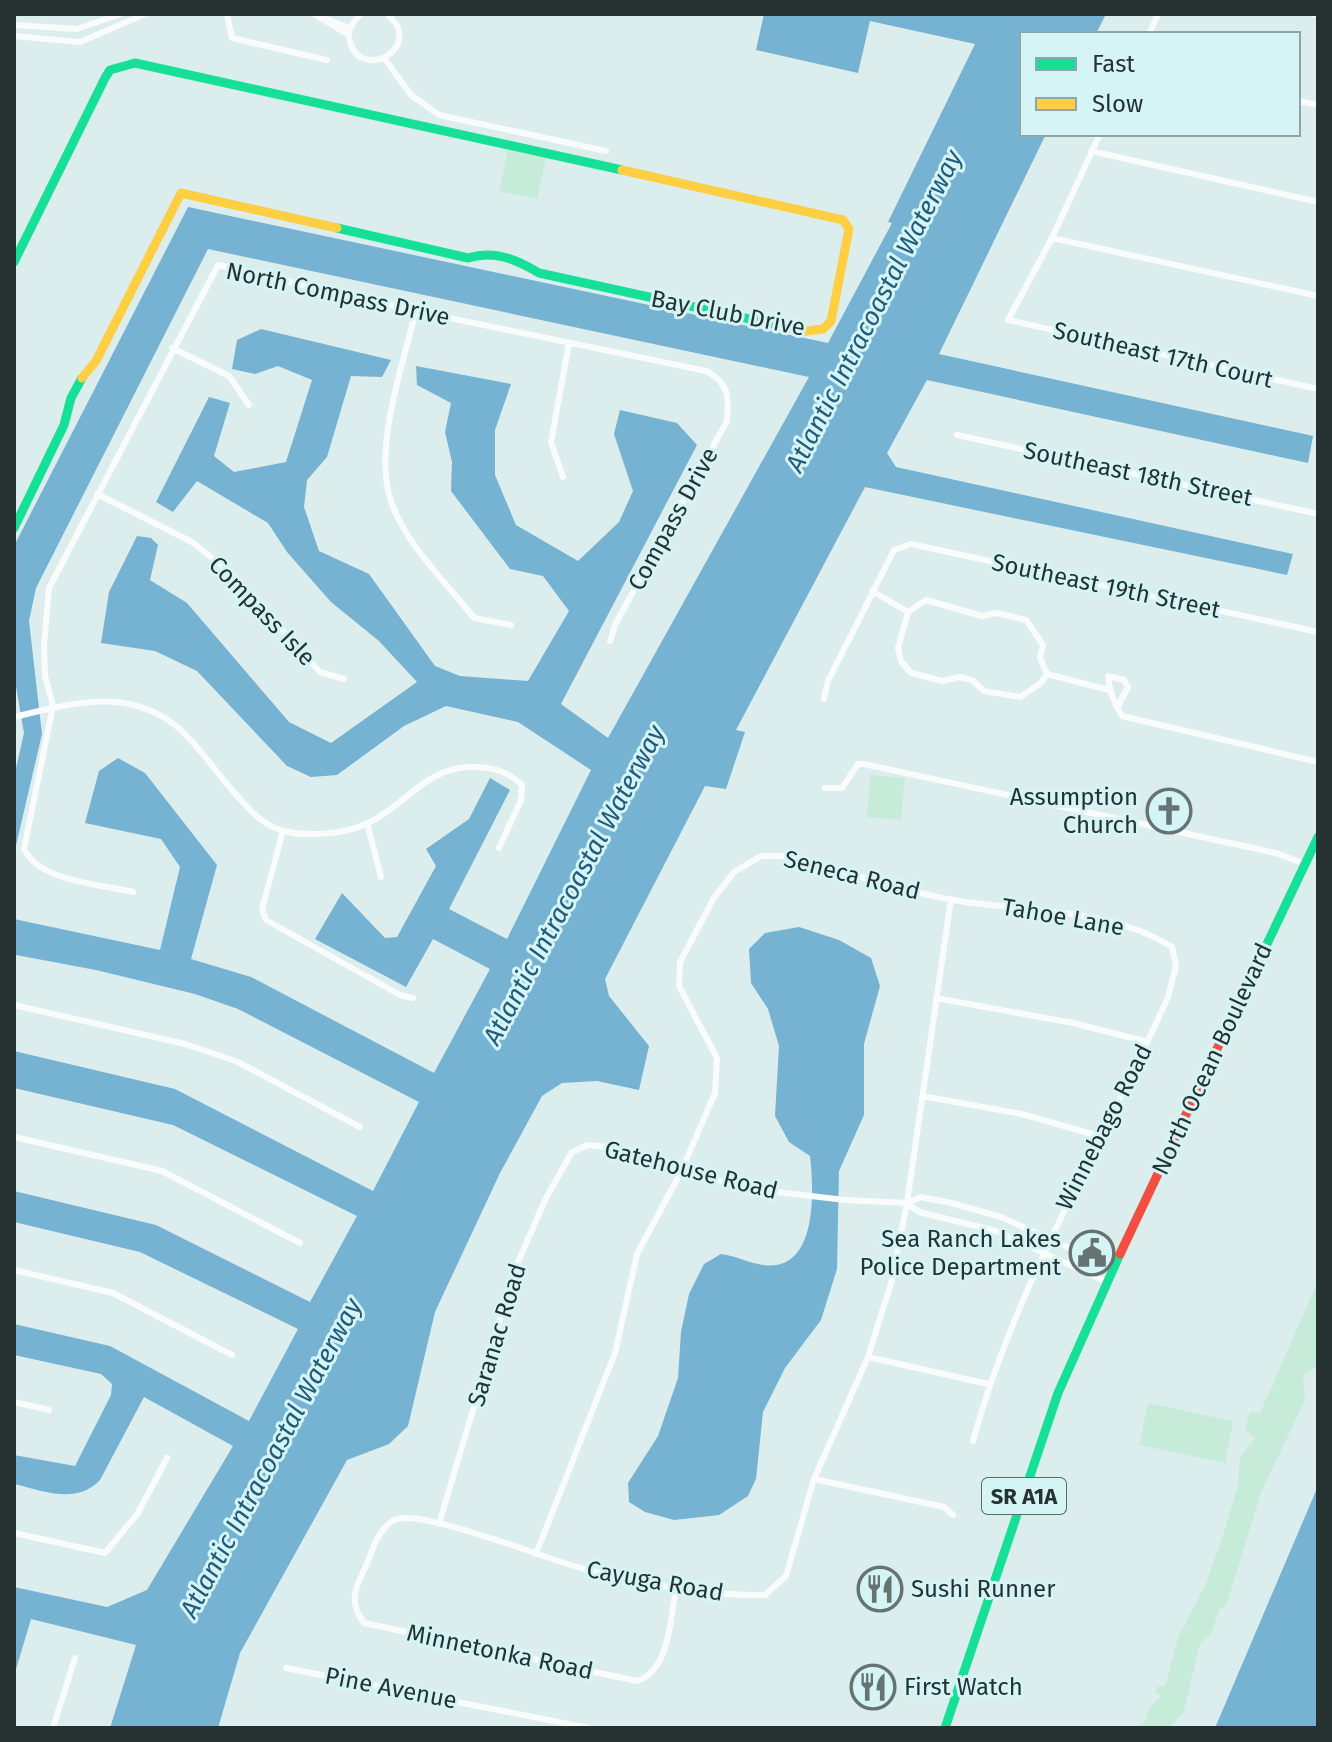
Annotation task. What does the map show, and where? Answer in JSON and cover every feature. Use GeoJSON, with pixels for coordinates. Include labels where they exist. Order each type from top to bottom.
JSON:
{"type":"FeatureCollection","features":[{"type":"Feature","properties":{"kind":"street"},"geometry":{"type":"LineString","coordinates":[[14,25],[77,29],[121,14]]}},
{"type":"Feature","properties":{"kind":"street"},"geometry":{"type":"LineString","coordinates":[[14,36],[80,42],[145,14]]}},
{"type":"Feature","properties":{"kind":"street"},"geometry":{"type":"LineString","coordinates":[[227,14],[232,38],[327,60]]}},
{"type":"Feature","properties":{"kind":"street"},"geometry":{"type":"LineString","coordinates":[[314,14],[337,20],[350,29]]}},
{"type":"Feature","properties":{"kind":"street"},"geometry":{"type":"LineString","coordinates":[[331,14],[350,29],[354,50],[362,57],[384,58]]}},
{"type":"Feature","properties":{"kind":"street"},"geometry":{"type":"LineString","coordinates":[[350,29],[361,14]]}},
{"type":"Feature","properties":{"kind":"street"},"geometry":{"type":"LineString","coordinates":[[384,58],[398,41],[396,17],[387,14]]}},
{"type":"Feature","properties":{"kind":"street"},"geometry":{"type":"LineString","coordinates":[[384,58],[411,95],[439,115],[606,151]]}},
{"type":"Feature","properties":{"kind":"street","name":"Bay Club Drive"},"geometry":{"type":"LineString","coordinates":[[14,262],[105,78],[110,70],[135,63],[830,215],[843,220],[849,229],[831,321],[810,332],[539,273],[517,260],[491,254],[468,258],[181,193],[96,361],[77,384],[67,407],[64,425],[14,528]]}},
{"type":"Feature","properties":{"kind":"street"},"geometry":{"type":"LineString","coordinates":[[1099,136],[1052,238],[1318,296]]}},
{"type":"Feature","properties":{"kind":"street"},"geometry":{"type":"LineString","coordinates":[[1091,151],[1318,202]]}},
{"type":"Feature","properties":{"kind":"street","name":"Southeast 17th Court"},"geometry":{"type":"LineString","coordinates":[[1052,238],[1008,320],[1318,389]]}},
{"type":"Feature","properties":{"kind":"street","name":"North Compass Drive"},"geometry":{"type":"LineString","coordinates":[[53,706],[45,676],[44,645],[49,588],[218,265],[416,311],[706,371],[722,380],[729,396]]}},
{"type":"Feature","properties":{"kind":"street"},"geometry":{"type":"LineString","coordinates":[[416,311],[385,456],[389,497],[406,532],[474,618],[511,625]]}},
{"type":"Feature","properties":{"kind":"street"},"geometry":{"type":"LineString","coordinates":[[563,477],[551,442],[569,343]]}},
{"type":"Feature","properties":{"kind":"street"},"geometry":{"type":"LineString","coordinates":[[172,348],[229,376],[249,405]]}},
{"type":"Feature","properties":{"kind":"street","name":"Compass Drive"},"geometry":{"type":"LineString","coordinates":[[610,641],[616,623],[727,421],[729,396]]}},
{"type":"Feature","properties":{"kind":"street","name":"Southeast 18th Street"},"geometry":{"type":"LineString","coordinates":[[957,435],[1318,514]]}},
{"type":"Feature","properties":{"kind":"street","name":"Compass Isle"},"geometry":{"type":"LineString","coordinates":[[97,494],[192,542],[230,572],[320,672],[344,679]]}},
{"type":"Feature","properties":{"kind":"street","name":"Southeast 19th Street"},"geometry":{"type":"LineString","coordinates":[[872,591],[894,550],[911,544],[1318,632]]}},
{"type":"Feature","properties":{"kind":"street"},"geometry":{"type":"LineString","coordinates":[[824,699],[828,681],[872,591],[908,612]]}},
{"type":"Feature","properties":{"kind":"street"},"geometry":{"type":"LineString","coordinates":[[926,600],[982,616],[997,613],[1026,620],[1043,645],[1040,657],[1047,674],[1041,683],[1020,697],[984,691],[972,680],[959,677],[942,681],[911,673],[901,661],[898,648],[908,612],[926,600]]}},
{"type":"Feature","properties":{"kind":"street"},"geometry":{"type":"LineString","coordinates":[[1047,674],[1109,690]]}},
{"type":"Feature","properties":{"kind":"street"},"geometry":{"type":"LineString","coordinates":[[1117,708],[1128,687],[1124,680],[1108,676],[1109,690],[1117,708],[1122,716],[1318,762]]}},
{"type":"Feature","properties":{"kind":"street"},"geometry":{"type":"LineString","coordinates":[[16,716],[53,706],[115,699],[147,709],[177,727],[254,814],[283,831],[325,833],[367,823],[442,771],[487,767],[508,773],[522,785],[521,800],[499,848]]}},
{"type":"Feature","properties":{"kind":"street"},"geometry":{"type":"LineString","coordinates":[[53,706],[24,849],[30,862],[45,871],[133,892]]}},
{"type":"Feature","properties":{"kind":"street"},"geometry":{"type":"LineString","coordinates":[[825,788],[842,788],[858,764],[864,764],[1276,853],[1305,864]]}},
{"type":"Feature","properties":{"kind":"street"},"geometry":{"type":"LineString","coordinates":[[367,823],[381,877]]}},
{"type":"Feature","properties":{"kind":"street"},"geometry":{"type":"LineString","coordinates":[[283,831],[262,909],[266,920],[400,995],[413,998]]}},
{"type":"Feature","properties":{"kind":"street","name":"North Ocean Boulevard"},"geometry":{"type":"LineString","coordinates":[[1113,1268],[1318,837]]}},
{"type":"Feature","properties":{"kind":"street","name":"Seneca Road"},"geometry":{"type":"LineString","coordinates":[[681,1172],[715,1093],[717,1058],[679,986],[680,962],[714,898],[734,872],[761,856],[788,856],[951,899],[907,1203]]}},
{"type":"Feature","properties":{"kind":"street","name":"Tahoe Lane"},"geometry":{"type":"LineString","coordinates":[[951,899],[1058,912],[1133,929],[1172,947]]}},
{"type":"Feature","properties":{"kind":"street","name":"Winnebago Road"},"geometry":{"type":"LineString","coordinates":[[973,1441],[988,1384],[1049,1236],[1168,997],[1176,966],[1172,947]]}},
{"type":"Feature","properties":{"kind":"street"},"geometry":{"type":"LineString","coordinates":[[936,998],[1073,1023],[1148,1042]]}},
{"type":"Feature","properties":{"kind":"street"},"geometry":{"type":"LineString","coordinates":[[14,1005],[185,1044],[238,1062],[360,1127]]}},
{"type":"Feature","properties":{"kind":"street"},"geometry":{"type":"LineString","coordinates":[[922,1096],[1022,1114],[1099,1136]]}},
{"type":"Feature","properties":{"kind":"street"},"geometry":{"type":"LineString","coordinates":[[14,1137],[162,1171],[300,1243]]}},
{"type":"Feature","properties":{"kind":"street","name":"Gatehouse Road"},"geometry":{"type":"LineString","coordinates":[[572,1152],[588,1145],[608,1147],[681,1172],[743,1188],[796,1196],[907,1203],[921,1197],[951,1203],[1001,1217],[1049,1236],[1113,1268]]}},
{"type":"Feature","properties":{"kind":"street","name":"Saranac Road"},"geometry":{"type":"LineString","coordinates":[[439,1524],[515,1269],[545,1200],[572,1152]]}},
{"type":"Feature","properties":{"kind":"street"},"geometry":{"type":"LineString","coordinates":[[536,1554],[615,1353],[637,1254],[681,1172]]}},
{"type":"Feature","properties":{"kind":"street","name":"Gatehouse Road"},"geometry":{"type":"LineString","coordinates":[[907,1203],[919,1212],[996,1231],[1107,1282]]}},
{"type":"Feature","properties":{"kind":"street","name":"Cayuga Road"},"geometry":{"type":"LineString","coordinates":[[385,1526],[398,1519],[439,1524],[536,1554],[676,1589],[765,1595],[786,1576],[814,1479],[868,1357],[892,1280],[907,1203]]}},
{"type":"Feature","properties":{"kind":"street","name":"SR A1A"},"geometry":{"type":"LineString","coordinates":[[945,1728],[1058,1393],[1113,1268]]}},
{"type":"Feature","properties":{"kind":"street"},"geometry":{"type":"LineString","coordinates":[[14,1270],[113,1293],[232,1355]]}},
{"type":"Feature","properties":{"kind":"street"},"geometry":{"type":"LineString","coordinates":[[868,1357],[988,1384]]}},
{"type":"Feature","properties":{"kind":"street"},"geometry":{"type":"LineString","coordinates":[[14,1402],[49,1410]]}},
{"type":"Feature","properties":{"kind":"street"},"geometry":{"type":"LineString","coordinates":[[14,1533],[105,1553],[138,1513],[167,1458]]}},
{"type":"Feature","properties":{"kind":"street"},"geometry":{"type":"LineString","coordinates":[[814,1479],[944,1507],[953,1515]]}},
{"type":"Feature","properties":{"kind":"street","name":"Minnetonka Road"},"geometry":{"type":"LineString","coordinates":[[385,1526],[353,1593],[354,1610],[364,1623],[637,1681],[647,1678],[661,1661],[676,1589]]}},
{"type":"Feature","properties":{"kind":"street"},"geometry":{"type":"LineString","coordinates":[[53,1728],[75,1658]]}},
{"type":"Feature","properties":{"kind":"street","name":"Pine Avenue"},"geometry":{"type":"LineString","coordinates":[[286,1668],[589,1728]]}},
{"type":"Feature","properties":{"kind":"green space"},"geometry":{"type":"Polygon","coordinates":[[[508,149],[546,158],[537,199],[499,191],[508,149]]]}},
{"type":"Feature","properties":{"kind":"green space"},"geometry":{"type":"Polygon","coordinates":[[[870,775],[905,778],[901,820],[867,817],[870,775]]]}},
{"type":"Feature","properties":{"kind":"green space"},"geometry":{"type":"Polygon","coordinates":[[[1318,1281],[1318,1367],[1303,1374],[1305,1400],[1261,1493],[1227,1603],[1219,1610],[1211,1634],[1200,1644],[1184,1711],[1169,1728],[1138,1728],[1147,1719],[1149,1708],[1161,1696],[1156,1693],[1156,1687],[1165,1686],[1179,1635],[1205,1586],[1238,1485],[1240,1457],[1255,1438],[1245,1429],[1250,1412],[1260,1413],[1318,1281]]]}},
{"type":"Feature","properties":{"kind":"green space"},"geometry":{"type":"Polygon","coordinates":[[[1148,1403],[1233,1421],[1225,1463],[1139,1445],[1148,1403]]]}},
{"type":"Feature","properties":{"kind":"water","name":"Atlantic Intracoastal Waterway"},"geometry":{"type":"Polygon","coordinates":[[[764,14],[1106,14],[1097,32],[1020,32],[1020,136],[1045,136],[939,354],[1313,436],[1308,463],[927,380],[887,453],[896,467],[1293,554],[1287,575],[865,487],[736,730],[745,732],[726,789],[705,786],[605,979],[609,996],[649,1046],[639,1090],[597,1081],[562,1083],[542,1096],[500,1173],[435,1312],[408,1426],[389,1444],[347,1460],[240,1653],[218,1728],[110,1728],[136,1645],[31,1619],[14,1676],[14,1587],[107,1607],[147,1590],[233,1446],[144,1397],[100,1480],[91,1488],[59,1494],[14,1484],[14,1455],[75,1466],[111,1395],[112,1384],[101,1374],[14,1355],[14,1324],[110,1346],[249,1421],[298,1329],[140,1252],[14,1222],[14,1191],[156,1225],[310,1302],[357,1216],[173,1125],[14,1088],[14,1051],[175,1089],[373,1191],[419,1102],[238,1009],[195,994],[16,955],[14,919],[160,950],[180,867],[161,839],[85,823],[99,771],[118,758],[145,773],[217,865],[191,959],[251,977],[434,1073],[490,969],[433,939],[406,987],[315,939],[342,893],[385,938],[397,937],[436,866],[426,849],[469,819],[490,778],[510,790],[449,909],[507,939],[591,770],[518,722],[446,706],[404,726],[337,775],[311,777],[287,766],[197,671],[155,651],[101,643],[109,592],[137,536],[151,538],[158,545],[150,580],[187,603],[289,722],[331,743],[417,682],[379,641],[331,602],[287,552],[268,523],[197,481],[173,512],[156,502],[209,397],[230,403],[214,456],[234,472],[286,462],[312,380],[278,366],[255,374],[232,369],[237,340],[261,329],[391,360],[382,377],[351,376],[327,457],[307,480],[304,507],[319,551],[369,574],[435,666],[460,676],[528,681],[569,611],[543,576],[510,569],[451,491],[452,462],[445,432],[451,403],[417,385],[416,366],[511,384],[495,430],[495,475],[516,525],[578,561],[619,522],[633,491],[614,434],[620,410],[677,423],[697,445],[561,704],[608,738],[809,377],[208,249],[36,588],[29,621],[42,734],[14,854],[14,777],[24,733],[14,675],[14,546],[188,207],[828,343],[892,223],[888,222],[975,44],[870,21],[858,73],[756,50],[764,14]]]}},
{"type":"Feature","properties":{"kind":"water"},"geometry":{"type":"Polygon","coordinates":[[[799,927],[839,940],[871,958],[880,986],[864,1044],[864,1115],[839,1171],[837,1269],[821,1320],[785,1368],[763,1412],[756,1479],[748,1496],[719,1515],[674,1520],[645,1512],[629,1502],[628,1483],[658,1436],[678,1378],[681,1332],[689,1294],[704,1264],[721,1254],[763,1265],[781,1264],[794,1256],[809,1226],[812,1188],[810,1156],[789,1142],[775,1116],[779,1046],[768,1009],[751,983],[749,949],[765,933],[799,927]]]}},
{"type":"Feature","properties":{"kind":"water"},"geometry":{"type":"Polygon","coordinates":[[[1318,1486],[1318,1728],[1215,1728],[1318,1486]]]}},
{"type":"Feature","properties":{"kind":"traffic: fast"},"geometry":{"type":"LineString","coordinates":[[14,262],[105,78],[110,70],[135,63],[622,170]]}},
{"type":"Feature","properties":{"kind":"traffic: fast"},"geometry":{"type":"LineString","coordinates":[[337,228],[468,258],[487,255],[505,257],[539,273],[805,331]]}},
{"type":"Feature","properties":{"kind":"traffic: fast"},"geometry":{"type":"LineString","coordinates":[[14,528],[64,425],[71,398],[82,378]]}},
{"type":"Feature","properties":{"kind":"traffic: fast"},"geometry":{"type":"LineString","coordinates":[[1234,1013],[1318,837]]}},
{"type":"Feature","properties":{"kind":"traffic: fast"},"geometry":{"type":"LineString","coordinates":[[945,1728],[1058,1393],[1120,1254]]}},
{"type":"Feature","properties":{"kind":"traffic: slow"},"geometry":{"type":"LineString","coordinates":[[622,170],[843,220],[849,229],[831,321],[823,329],[805,331]]}},
{"type":"Feature","properties":{"kind":"traffic: slow"},"geometry":{"type":"LineString","coordinates":[[82,378],[96,361],[181,193],[337,228]]}},
{"type":"Feature","properties":{"kind":"traffic: jam"},"geometry":{"type":"LineString","coordinates":[[1120,1254],[1234,1013]]}},
{"type":"Feature","properties":{"kind":"place","name":"Assumption Church"},"geometry":{"type":"Point","coordinates":[1169,811]}},
{"type":"Feature","properties":{"kind":"place","name":"Sea Ranch Lakes Police Department"},"geometry":{"type":"Point","coordinates":[1092,1253]}},
{"type":"Feature","properties":{"kind":"place","name":"Sushi Runner"},"geometry":{"type":"Point","coordinates":[880,1589]}},
{"type":"Feature","properties":{"kind":"place","name":"First Watch"},"geometry":{"type":"Point","coordinates":[873,1687]}}]}
